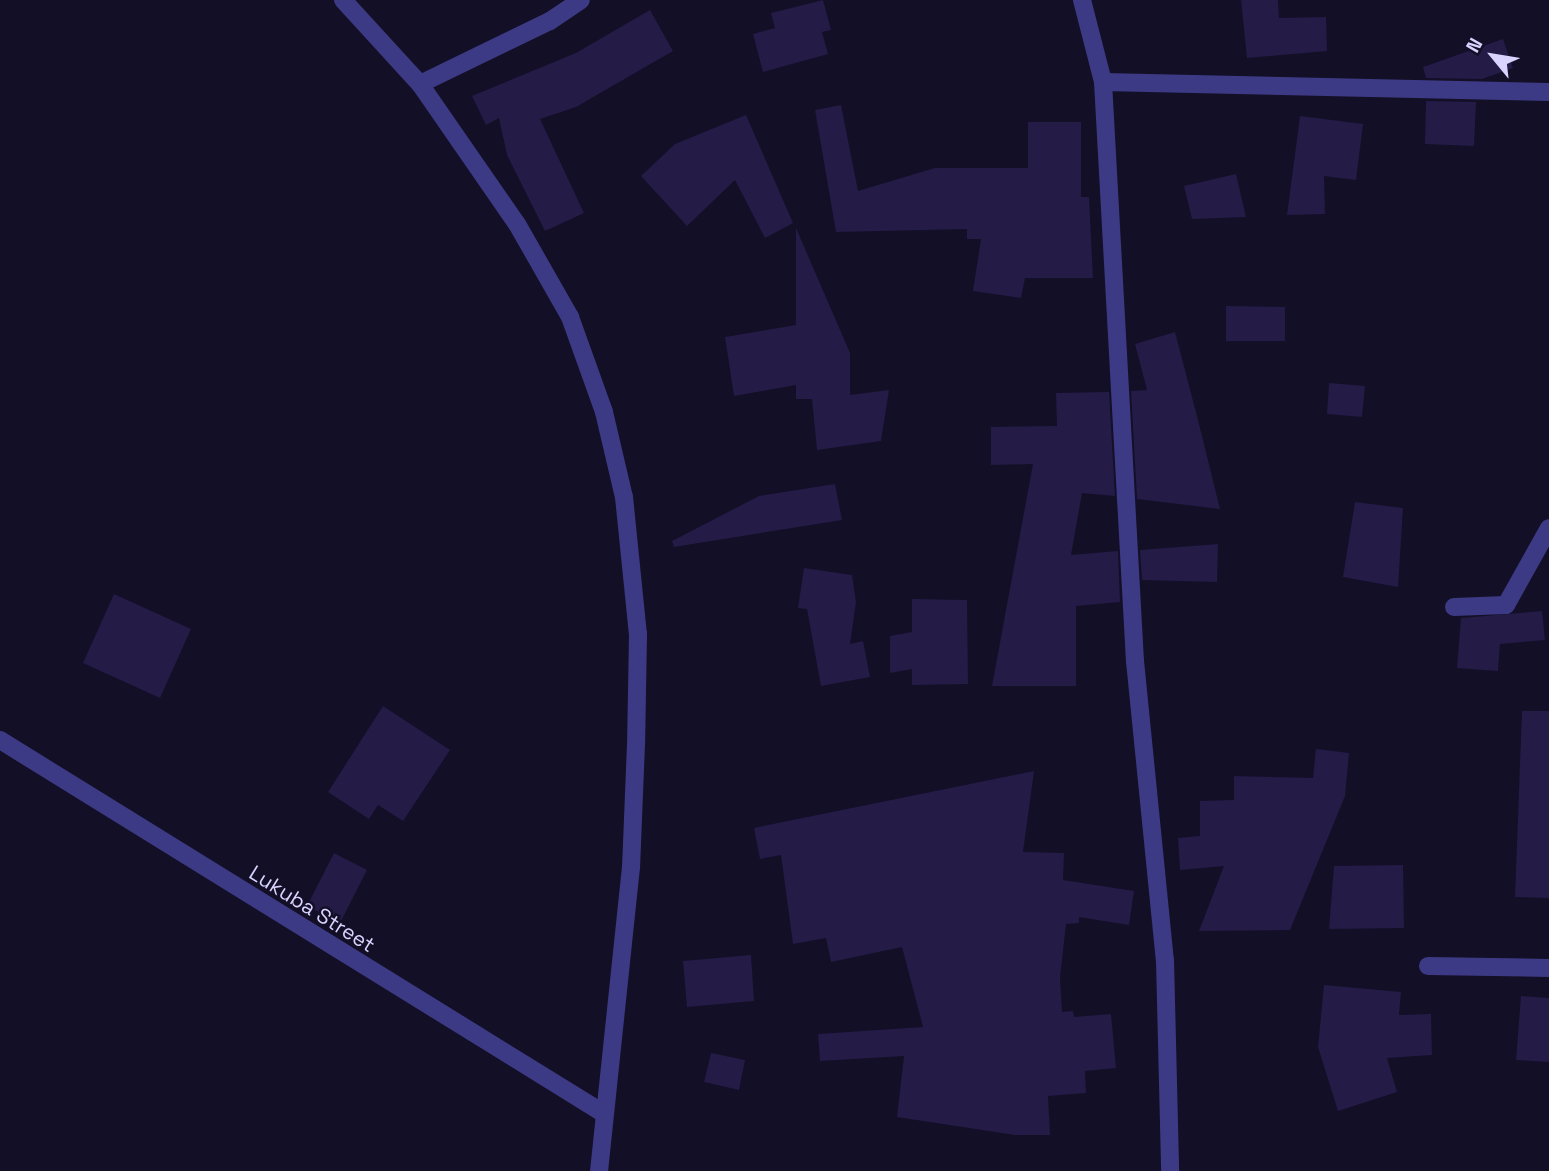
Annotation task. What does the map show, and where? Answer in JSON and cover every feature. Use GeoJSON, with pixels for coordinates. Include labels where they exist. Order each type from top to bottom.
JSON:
{"type":"FeatureCollection","features":[{"type":"Feature","properties":{"kind":"street"},"geometry":{"type":"LineString","coordinates":[[343,0],[420,84],[517,224],[570,317],[604,412],[624,497],[638,634],[636,744],[631,867],[599,1171]]}},
{"type":"Feature","properties":{"kind":"street"},"geometry":{"type":"LineString","coordinates":[[420,84],[550,21],[581,0]]}},
{"type":"Feature","properties":{"kind":"street"},"geometry":{"type":"LineString","coordinates":[[1082,0],[1102,82],[1135,661],[1165,960],[1170,1171]]}},
{"type":"Feature","properties":{"kind":"street"},"geometry":{"type":"LineString","coordinates":[[1102,82],[1549,92]]}},
{"type":"Feature","properties":{"kind":"street"},"geometry":{"type":"LineString","coordinates":[[1454,607],[1506,605],[1549,528]]}},
{"type":"Feature","properties":{"kind":"street","name":"Lukuba Street"},"geometry":{"type":"LineString","coordinates":[[0,740],[603,1113]]}},
{"type":"Feature","properties":{"kind":"street"},"geometry":{"type":"LineString","coordinates":[[1428,966],[1549,968]]}},
{"type":"Feature","properties":{"kind":"building"},"geometry":{"type":"Polygon","coordinates":[[[823,0],[831,30],[822,32],[828,54],[763,72],[753,34],[775,28],[771,13],[823,0]]]}},
{"type":"Feature","properties":{"kind":"building"},"geometry":{"type":"Polygon","coordinates":[[[1241,0],[1278,0],[1279,18],[1326,17],[1327,51],[1247,58],[1241,0]]]}},
{"type":"Feature","properties":{"kind":"building"},"geometry":{"type":"Polygon","coordinates":[[[650,10],[673,51],[576,107],[540,119],[584,213],[545,231],[507,155],[499,118],[486,125],[472,96],[576,53],[650,10]]]}},
{"type":"Feature","properties":{"kind":"building"},"geometry":{"type":"Polygon","coordinates":[[[1503,39],[1513,68],[1482,79],[1426,78],[1423,67],[1503,39]]]}},
{"type":"Feature","properties":{"kind":"building"},"geometry":{"type":"Polygon","coordinates":[[[1426,101],[1476,102],[1474,146],[1425,144],[1426,101]]]}},
{"type":"Feature","properties":{"kind":"building"},"geometry":{"type":"Polygon","coordinates":[[[841,105],[858,191],[935,168],[1028,168],[1028,122],[1081,122],[1081,197],[1089,197],[1093,278],[1025,278],[1021,298],[973,291],[981,239],[967,239],[967,229],[836,232],[815,110],[841,105]]]}},
{"type":"Feature","properties":{"kind":"building"},"geometry":{"type":"Polygon","coordinates":[[[746,115],[793,223],[765,238],[735,180],[687,226],[641,176],[675,144],[746,115]]]}},
{"type":"Feature","properties":{"kind":"building"},"geometry":{"type":"Polygon","coordinates":[[[1300,116],[1363,124],[1356,180],[1324,176],[1325,214],[1287,215],[1300,116]]]}},
{"type":"Feature","properties":{"kind":"building"},"geometry":{"type":"Polygon","coordinates":[[[1236,174],[1246,217],[1192,219],[1184,186],[1236,174]]]}},
{"type":"Feature","properties":{"kind":"building"},"geometry":{"type":"Polygon","coordinates":[[[796,228],[850,353],[850,395],[889,390],[881,441],[817,450],[812,399],[796,399],[796,385],[734,396],[725,337],[796,325],[796,228]]]}},
{"type":"Feature","properties":{"kind":"building"},"geometry":{"type":"Polygon","coordinates":[[[1226,306],[1285,307],[1285,341],[1226,341],[1226,306]]]}},
{"type":"Feature","properties":{"kind":"building"},"geometry":{"type":"Polygon","coordinates":[[[1175,332],[1220,509],[1137,499],[1131,391],[1147,390],[1135,344],[1175,332]]]}},
{"type":"Feature","properties":{"kind":"building"},"geometry":{"type":"Polygon","coordinates":[[[1329,383],[1365,386],[1362,417],[1327,414],[1329,383]]]}},
{"type":"Feature","properties":{"kind":"building"},"geometry":{"type":"Polygon","coordinates":[[[1109,392],[1115,496],[1082,493],[1071,555],[1118,551],[1120,602],[1076,606],[1076,686],[992,686],[1033,464],[991,465],[991,427],[1057,426],[1056,393],[1109,392]]]}},
{"type":"Feature","properties":{"kind":"building"},"geometry":{"type":"Polygon","coordinates":[[[835,484],[842,520],[674,547],[672,541],[759,496],[835,484]]]}},
{"type":"Feature","properties":{"kind":"building"},"geometry":{"type":"Polygon","coordinates":[[[1355,502],[1403,508],[1398,587],[1343,577],[1355,502]]]}},
{"type":"Feature","properties":{"kind":"building"},"geometry":{"type":"Polygon","coordinates":[[[1218,544],[1217,582],[1142,580],[1140,550],[1218,544]]]}},
{"type":"Feature","properties":{"kind":"building"},"geometry":{"type":"Polygon","coordinates":[[[804,568],[852,575],[856,602],[850,644],[863,641],[870,677],[821,686],[807,609],[798,608],[804,568]]]}},
{"type":"Feature","properties":{"kind":"building"},"geometry":{"type":"Polygon","coordinates":[[[114,594],[191,629],[160,698],[83,663],[114,594]]]}},
{"type":"Feature","properties":{"kind":"building"},"geometry":{"type":"Polygon","coordinates":[[[912,599],[967,600],[968,684],[912,685],[912,669],[890,673],[890,636],[912,632],[912,599]]]}},
{"type":"Feature","properties":{"kind":"building"},"geometry":{"type":"Polygon","coordinates":[[[1542,611],[1545,640],[1500,644],[1498,671],[1457,668],[1461,618],[1542,611]]]}},
{"type":"Feature","properties":{"kind":"building"},"geometry":{"type":"Polygon","coordinates":[[[383,706],[450,750],[403,821],[378,805],[369,819],[328,792],[383,706]]]}},
{"type":"Feature","properties":{"kind":"building"},"geometry":{"type":"Polygon","coordinates":[[[1522,711],[1549,711],[1549,898],[1515,897],[1522,711]]]}},
{"type":"Feature","properties":{"kind":"building"},"geometry":{"type":"Polygon","coordinates":[[[1316,749],[1349,753],[1345,796],[1290,930],[1199,931],[1224,866],[1180,870],[1178,838],[1200,836],[1200,801],[1234,800],[1234,776],[1313,778],[1316,749]]]}},
{"type":"Feature","properties":{"kind":"building"},"geometry":{"type":"Polygon","coordinates":[[[1034,771],[1023,852],[1064,853],[1063,880],[1134,891],[1129,925],[1079,917],[1079,923],[1066,924],[1060,978],[1062,1012],[1073,1011],[1074,1017],[1111,1014],[1116,1068],[1085,1071],[1086,1093],[1048,1096],[1050,1135],[1015,1135],[897,1117],[904,1056],[820,1061],[818,1034],[923,1027],[902,947],[831,962],[826,938],[793,944],[781,855],[760,859],[754,828],[1034,771]]]}},
{"type":"Feature","properties":{"kind":"building"},"geometry":{"type":"Polygon","coordinates":[[[334,853],[367,870],[340,923],[307,906],[334,853]]]}},
{"type":"Feature","properties":{"kind":"building"},"geometry":{"type":"Polygon","coordinates":[[[1403,865],[1404,928],[1329,929],[1334,866],[1403,865]]]}},
{"type":"Feature","properties":{"kind":"building"},"geometry":{"type":"Polygon","coordinates":[[[751,955],[754,1001],[687,1007],[683,961],[751,955]]]}},
{"type":"Feature","properties":{"kind":"building"},"geometry":{"type":"Polygon","coordinates":[[[1324,985],[1401,992],[1399,1015],[1431,1014],[1432,1055],[1387,1058],[1397,1092],[1338,1111],[1318,1047],[1324,985]]]}},
{"type":"Feature","properties":{"kind":"building"},"geometry":{"type":"Polygon","coordinates":[[[1521,996],[1549,998],[1549,1062],[1516,1060],[1521,996]]]}},
{"type":"Feature","properties":{"kind":"building"},"geometry":{"type":"Polygon","coordinates":[[[711,1053],[745,1060],[739,1090],[704,1082],[711,1053]]]}}]}
